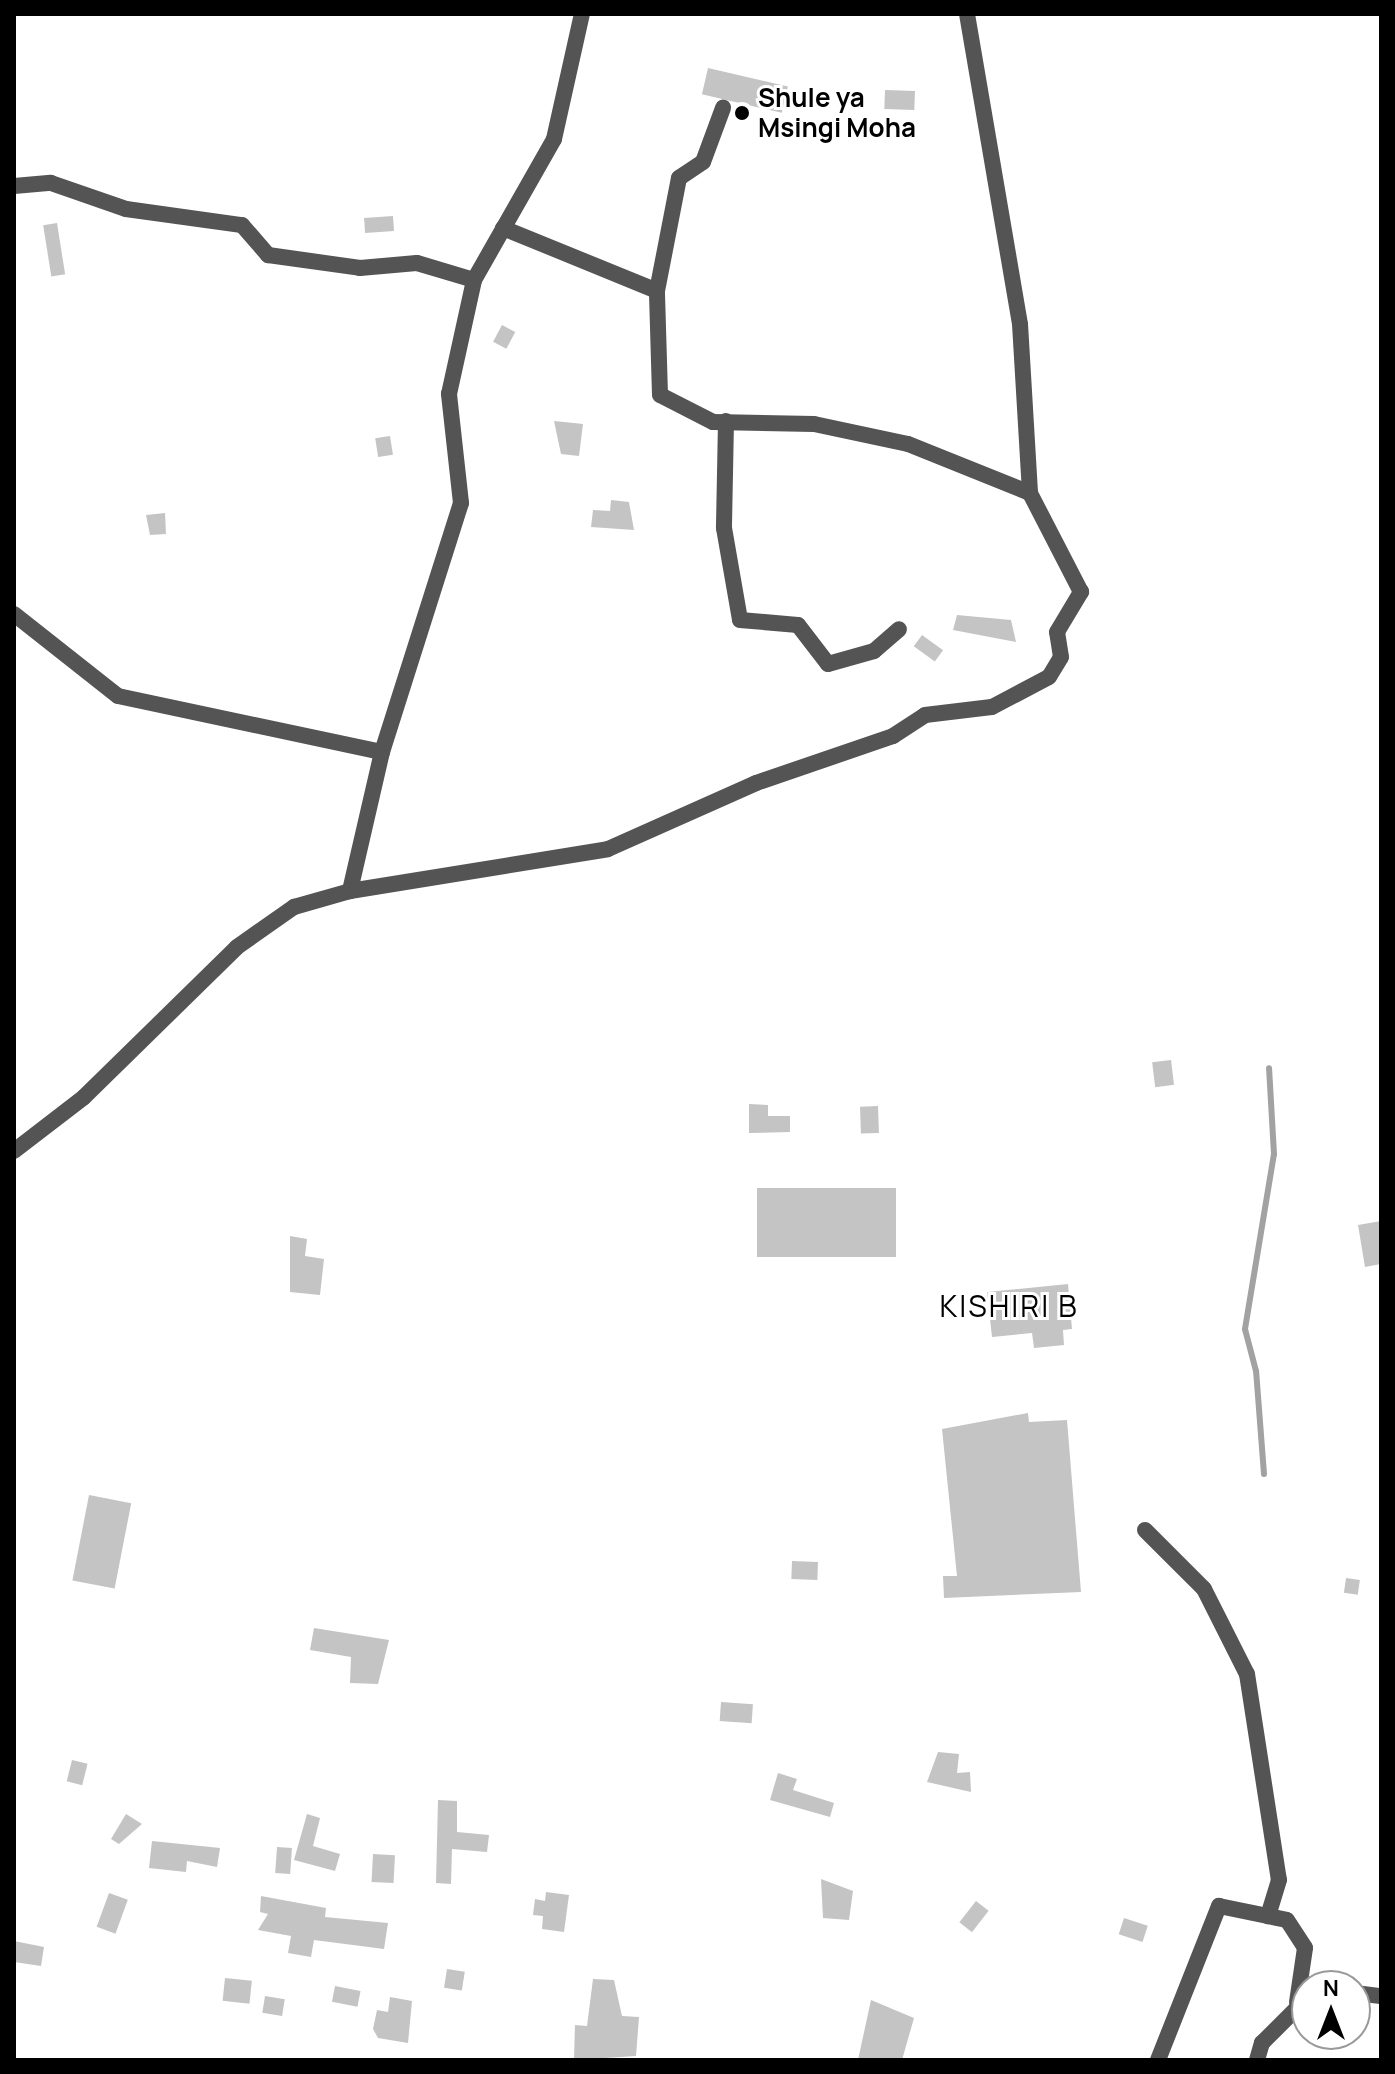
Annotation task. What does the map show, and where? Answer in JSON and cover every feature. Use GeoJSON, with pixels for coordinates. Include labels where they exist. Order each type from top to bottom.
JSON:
{"type":"FeatureCollection","features":[{"type":"Feature","properties":{"kind":"street"},"geometry":{"type":"LineString","coordinates":[[350,891],[382,752],[461,503],[449,394],[474,280],[554,139],[582,14]]}},
{"type":"Feature","properties":{"kind":"street"},"geometry":{"type":"LineString","coordinates":[[14,1151],[84,1097],[237,947],[294,907],[350,891],[608,849],[756,783],[893,736],[925,715],[1022,696],[1049,677],[1061,657],[1057,632],[1081,592],[1030,493],[1020,324],[967,14]]}},
{"type":"Feature","properties":{"kind":"street"},"geometry":{"type":"LineString","coordinates":[[723,108],[703,162],[679,178],[657,291],[660,395],[726,421],[814,424],[908,444],[1030,493]]}},
{"type":"Feature","properties":{"kind":"street"},"geometry":{"type":"LineString","coordinates":[[14,186],[51,183],[126,209],[242,225],[268,255],[360,268],[417,263],[474,280]]}},
{"type":"Feature","properties":{"kind":"street"},"geometry":{"type":"LineString","coordinates":[[503,228],[657,291]]}},
{"type":"Feature","properties":{"kind":"street"},"geometry":{"type":"LineString","coordinates":[[726,421],[724,528],[740,620],[798,625],[828,664],[874,651],[899,629]]}},
{"type":"Feature","properties":{"kind":"street"},"geometry":{"type":"LineString","coordinates":[[14,614],[118,696],[382,752]]}},
{"type":"Feature","properties":{"kind":"street"},"geometry":{"type":"LineString","coordinates":[[1145,1530],[1204,1589],[1247,1674],[1279,1880],[1268,1916]]}},
{"type":"Feature","properties":{"kind":"street"},"geometry":{"type":"LineString","coordinates":[[1158,2060],[1219,1906],[1287,1920],[1305,1948],[1304,1970]]}},
{"type":"Feature","properties":{"kind":"street"},"geometry":{"type":"LineString","coordinates":[[1257,2060],[1291,2015]]}},
{"type":"Feature","properties":{"kind":"building"},"geometry":{"type":"Polygon","coordinates":[[[708,68],[788,86],[782,113],[702,94],[708,68]]]}},
{"type":"Feature","properties":{"kind":"building"},"geometry":{"type":"Polygon","coordinates":[[[885,90],[915,91],[914,110],[884,109],[885,90]]]}},
{"type":"Feature","properties":{"kind":"building"},"geometry":{"type":"Polygon","coordinates":[[[393,216],[394,231],[365,233],[364,218],[393,216]]]}},
{"type":"Feature","properties":{"kind":"building"},"geometry":{"type":"Polygon","coordinates":[[[57,223],[65,274],[51,277],[43,225],[57,223]]]}},
{"type":"Feature","properties":{"kind":"building"},"geometry":{"type":"Polygon","coordinates":[[[502,325],[515,332],[506,349],[493,342],[502,325]]]}},
{"type":"Feature","properties":{"kind":"building"},"geometry":{"type":"Polygon","coordinates":[[[554,421],[583,424],[579,456],[561,454],[554,421]]]}},
{"type":"Feature","properties":{"kind":"building"},"geometry":{"type":"Polygon","coordinates":[[[390,436],[393,455],[378,457],[375,438],[390,436]]]}},
{"type":"Feature","properties":{"kind":"building"},"geometry":{"type":"Polygon","coordinates":[[[611,500],[629,502],[634,530],[591,527],[593,510],[610,511],[611,500]]]}},
{"type":"Feature","properties":{"kind":"building"},"geometry":{"type":"Polygon","coordinates":[[[165,513],[166,534],[150,535],[146,515],[165,513]]]}},
{"type":"Feature","properties":{"kind":"building"},"geometry":{"type":"Polygon","coordinates":[[[957,615],[1011,620],[1016,642],[953,630],[957,615]]]}},
{"type":"Feature","properties":{"kind":"building"},"geometry":{"type":"Polygon","coordinates":[[[922,635],[943,650],[935,662],[914,646],[922,635]]]}},
{"type":"Feature","properties":{"kind":"building"},"geometry":{"type":"Polygon","coordinates":[[[1171,1060],[1174,1085],[1155,1087],[1152,1062],[1171,1060]]]}},
{"type":"Feature","properties":{"kind":"building"},"geometry":{"type":"Polygon","coordinates":[[[749,1104],[768,1105],[768,1116],[790,1116],[790,1132],[749,1133],[749,1104]]]}},
{"type":"Feature","properties":{"kind":"building"},"geometry":{"type":"Polygon","coordinates":[[[878,1106],[879,1133],[861,1134],[860,1107],[878,1106]]]}},
{"type":"Feature","properties":{"kind":"building"},"geometry":{"type":"Polygon","coordinates":[[[757,1188],[896,1188],[896,1257],[757,1257],[757,1188]]]}},
{"type":"Feature","properties":{"kind":"building"},"geometry":{"type":"Polygon","coordinates":[[[1381,1221],[1381,1264],[1365,1267],[1358,1225],[1381,1221]]]}},
{"type":"Feature","properties":{"kind":"building"},"geometry":{"type":"Polygon","coordinates":[[[290,1236],[307,1239],[305,1256],[324,1259],[320,1295],[290,1292],[290,1236]]]}},
{"type":"Feature","properties":{"kind":"building"},"geometry":{"type":"Polygon","coordinates":[[[1068,1284],[1072,1329],[1063,1330],[1064,1345],[1034,1348],[1032,1333],[992,1337],[987,1292],[1068,1284]]]}},
{"type":"Feature","properties":{"kind":"building"},"geometry":{"type":"Polygon","coordinates":[[[1028,1413],[1029,1422],[1067,1420],[1081,1592],[944,1598],[943,1576],[957,1576],[942,1429],[1028,1413]]]}},
{"type":"Feature","properties":{"kind":"building"},"geometry":{"type":"Polygon","coordinates":[[[89,1495],[131,1503],[115,1589],[72,1580],[89,1495]]]}},
{"type":"Feature","properties":{"kind":"building"},"geometry":{"type":"Polygon","coordinates":[[[792,1561],[818,1562],[817,1580],[791,1579],[792,1561]]]}},
{"type":"Feature","properties":{"kind":"building"},"geometry":{"type":"Polygon","coordinates":[[[1346,1578],[1360,1580],[1358,1595],[1344,1593],[1346,1578]]]}},
{"type":"Feature","properties":{"kind":"building"},"geometry":{"type":"Polygon","coordinates":[[[314,1628],[389,1640],[378,1684],[350,1683],[351,1657],[310,1650],[314,1628]]]}},
{"type":"Feature","properties":{"kind":"building"},"geometry":{"type":"Polygon","coordinates":[[[721,1702],[753,1704],[752,1723],[720,1721],[721,1702]]]}},
{"type":"Feature","properties":{"kind":"building"},"geometry":{"type":"Polygon","coordinates":[[[938,1752],[959,1754],[957,1773],[970,1772],[971,1792],[927,1782],[938,1752]]]}},
{"type":"Feature","properties":{"kind":"building"},"geometry":{"type":"Polygon","coordinates":[[[72,1760],[88,1764],[82,1785],[67,1781],[72,1760]]]}},
{"type":"Feature","properties":{"kind":"building"},"geometry":{"type":"Polygon","coordinates":[[[778,1773],[797,1779],[793,1790],[834,1803],[830,1817],[770,1800],[778,1773]]]}},
{"type":"Feature","properties":{"kind":"building"},"geometry":{"type":"Polygon","coordinates":[[[438,1800],[457,1801],[457,1832],[489,1835],[487,1852],[452,1849],[451,1884],[436,1883],[438,1800]]]}},
{"type":"Feature","properties":{"kind":"building"},"geometry":{"type":"Polygon","coordinates":[[[126,1814],[142,1824],[119,1844],[111,1839],[126,1814]]]}},
{"type":"Feature","properties":{"kind":"building"},"geometry":{"type":"Polygon","coordinates":[[[307,1814],[320,1818],[313,1846],[340,1854],[335,1871],[294,1860],[307,1814]]]}},
{"type":"Feature","properties":{"kind":"building"},"geometry":{"type":"Polygon","coordinates":[[[152,1841],[220,1848],[217,1867],[187,1861],[186,1872],[149,1868],[152,1841]]]}},
{"type":"Feature","properties":{"kind":"building"},"geometry":{"type":"Polygon","coordinates":[[[277,1847],[292,1848],[290,1874],[275,1873],[277,1847]]]}},
{"type":"Feature","properties":{"kind":"building"},"geometry":{"type":"Polygon","coordinates":[[[373,1854],[395,1855],[394,1883],[372,1882],[373,1854]]]}},
{"type":"Feature","properties":{"kind":"building"},"geometry":{"type":"Polygon","coordinates":[[[821,1879],[853,1891],[849,1920],[823,1918],[821,1879]]]}},
{"type":"Feature","properties":{"kind":"building"},"geometry":{"type":"Polygon","coordinates":[[[546,1892],[569,1895],[564,1932],[542,1929],[543,1916],[533,1915],[535,1899],[545,1901],[546,1892]]]}},
{"type":"Feature","properties":{"kind":"building"},"geometry":{"type":"Polygon","coordinates":[[[109,1893],[128,1900],[115,1934],[97,1927],[109,1893]]]}},
{"type":"Feature","properties":{"kind":"building"},"geometry":{"type":"Polygon","coordinates":[[[261,1896],[326,1908],[325,1917],[388,1923],[384,1949],[314,1940],[311,1957],[288,1953],[291,1936],[258,1930],[268,1914],[260,1912],[261,1896]]]}},
{"type":"Feature","properties":{"kind":"building"},"geometry":{"type":"Polygon","coordinates":[[[976,1901],[989,1911],[972,1932],[959,1922],[976,1901]]]}},
{"type":"Feature","properties":{"kind":"building"},"geometry":{"type":"Polygon","coordinates":[[[1124,1918],[1148,1926],[1143,1942],[1119,1934],[1124,1918]]]}},
{"type":"Feature","properties":{"kind":"building"},"geometry":{"type":"Polygon","coordinates":[[[14,1941],[44,1947],[41,1966],[14,1962],[14,1941]]]}},
{"type":"Feature","properties":{"kind":"building"},"geometry":{"type":"Polygon","coordinates":[[[447,1969],[465,1972],[462,1991],[444,1988],[447,1969]]]}},
{"type":"Feature","properties":{"kind":"building"},"geometry":{"type":"Polygon","coordinates":[[[225,1978],[252,1981],[249,2004],[223,2001],[225,1978]]]}},
{"type":"Feature","properties":{"kind":"building"},"geometry":{"type":"Polygon","coordinates":[[[593,1979],[614,1980],[622,2016],[639,2017],[636,2056],[574,2060],[575,2025],[587,2026],[593,1979]]]}},
{"type":"Feature","properties":{"kind":"building"},"geometry":{"type":"Polygon","coordinates":[[[335,1986],[361,1991],[357,2007],[332,2002],[335,1986]]]}},
{"type":"Feature","properties":{"kind":"building"},"geometry":{"type":"Polygon","coordinates":[[[265,1996],[285,1999],[282,2016],[262,2013],[265,1996]]]}},
{"type":"Feature","properties":{"kind":"building"},"geometry":{"type":"Polygon","coordinates":[[[390,1997],[412,2001],[408,2043],[378,2038],[373,2029],[377,2010],[388,2012],[390,1997]]]}},
{"type":"Feature","properties":{"kind":"building"},"geometry":{"type":"Polygon","coordinates":[[[871,2000],[914,2018],[902,2060],[858,2060],[871,2000]]]}},
{"type":"Feature","properties":{"kind":"waterway"},"geometry":{"type":"LineString","coordinates":[[1264,1474],[1256,1371],[1245,1329],[1274,1154],[1269,1068]]}},
{"type":"Feature","properties":{"kind":"place","name":"Shule ya Msingi Moha"},"geometry":{"type":"Point","coordinates":[742,113]}},
{"type":"Feature","properties":{"kind":"district","name":"KISHIRI B"},"geometry":{"type":"Point","coordinates":[1009,1306]}}]}
